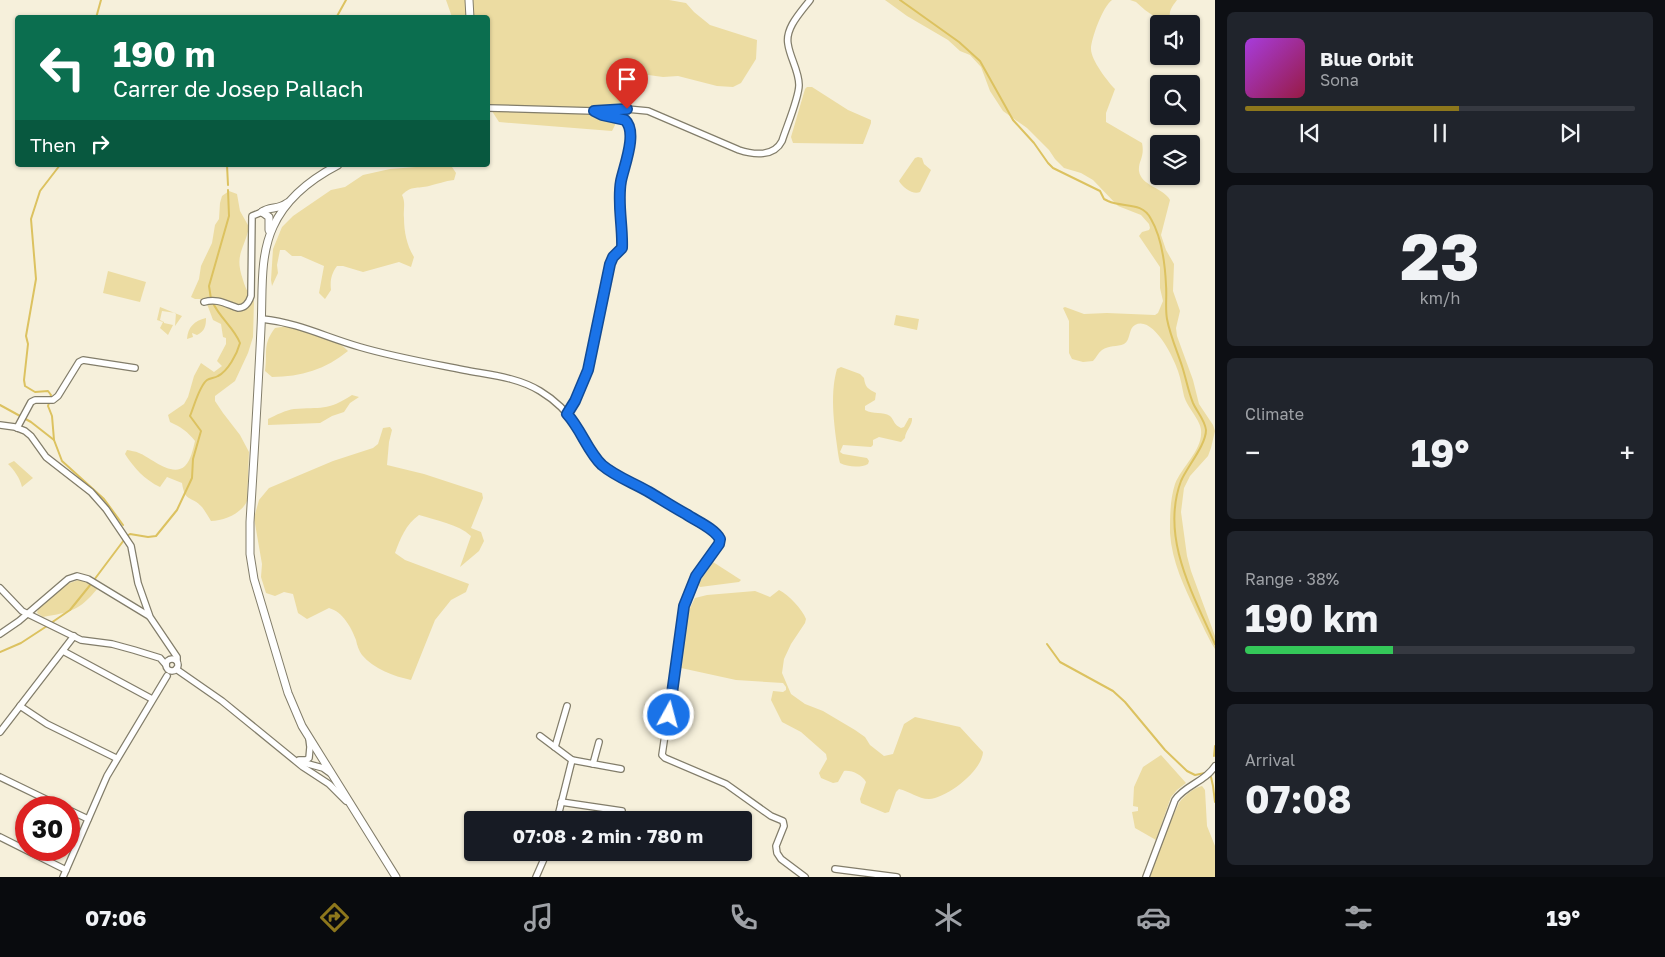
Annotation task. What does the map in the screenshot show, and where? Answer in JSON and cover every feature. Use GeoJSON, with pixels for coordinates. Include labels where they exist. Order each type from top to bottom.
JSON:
{"type":"FeatureCollection","features":[{"type":"Feature","properties":{"kind":"street"},"geometry":{"type":"LineString","coordinates":[[469,0],[470,15]]}},
{"type":"Feature","properties":{"kind":"street"},"geometry":{"type":"LineString","coordinates":[[490,108],[594,111],[627,109],[648,112],[748,153],[762,154],[769,152],[780,145],[782,141],[799,88],[798,76],[788,44],[789,36],[792,25],[810,0]]}},
{"type":"Feature","properties":{"kind":"street"},"geometry":{"type":"LineString","coordinates":[[567,414],[588,370],[610,264],[613,257],[622,248],[620,193],[621,181],[628,156],[628,122],[594,111]]}},
{"type":"Feature","properties":{"kind":"street"},"geometry":{"type":"LineString","coordinates":[[335,167],[309,182],[270,221],[263,276],[250,554],[254,580],[288,693],[302,726],[396,877]]}},
{"type":"Feature","properties":{"kind":"street"},"geometry":{"type":"LineString","coordinates":[[209,301],[224,302],[238,308],[249,302],[252,269],[252,216],[269,208],[281,208],[293,198]]}},
{"type":"Feature","properties":{"kind":"street"},"geometry":{"type":"LineString","coordinates":[[262,212],[272,211],[275,216],[267,244]]}},
{"type":"Feature","properties":{"kind":"street"},"geometry":{"type":"LineString","coordinates":[[262,319],[301,326],[375,351],[507,378],[539,390],[567,414],[578,427],[603,466],[620,478],[649,492],[686,514],[719,537],[719,544],[696,576],[684,606],[662,755],[726,784],[771,816],[783,821],[784,826],[776,846],[777,853],[781,859],[805,877]]}},
{"type":"Feature","properties":{"kind":"street"},"geometry":{"type":"LineString","coordinates":[[17,428],[32,402],[35,400],[49,401],[58,396],[79,362],[83,360],[135,368]]}},
{"type":"Feature","properties":{"kind":"street"},"geometry":{"type":"LineString","coordinates":[[0,425],[17,428],[31,436],[46,457],[91,492],[106,509],[128,541],[133,554],[138,583],[150,617],[177,657],[176,667],[166,676],[116,758],[63,877]]}},
{"type":"Feature","properties":{"kind":"street"},"geometry":{"type":"LineString","coordinates":[[0,634],[29,613],[68,579],[77,576],[89,579],[150,617]]}},
{"type":"Feature","properties":{"kind":"street"},"geometry":{"type":"LineString","coordinates":[[1,590],[17,607],[74,636],[87,641],[112,644],[160,658],[170,671],[176,667]]}},
{"type":"Feature","properties":{"kind":"street"},"geometry":{"type":"LineString","coordinates":[[136,607],[141,608],[143,606],[143,598]]}},
{"type":"Feature","properties":{"kind":"street"},"geometry":{"type":"LineString","coordinates":[[0,732],[74,636]]}},
{"type":"Feature","properties":{"kind":"street"},"geometry":{"type":"LineString","coordinates":[[63,651],[152,699]]}},
{"type":"Feature","properties":{"kind":"street"},"geometry":{"type":"LineString","coordinates":[[166,676],[167,661],[175,659],[176,667],[222,701],[303,767],[329,784],[353,808]]}},
{"type":"Feature","properties":{"kind":"street"},"geometry":{"type":"LineString","coordinates":[[20,706],[47,724],[116,758]]}},
{"type":"Feature","properties":{"kind":"street"},"geometry":{"type":"LineString","coordinates":[[554,747],[567,706]]}},
{"type":"Feature","properties":{"kind":"street"},"geometry":{"type":"LineString","coordinates":[[295,759],[306,760],[309,758],[309,736]]}},
{"type":"Feature","properties":{"kind":"street"},"geometry":{"type":"LineString","coordinates":[[540,736],[572,760],[621,769]]}},
{"type":"Feature","properties":{"kind":"street"},"geometry":{"type":"LineString","coordinates":[[593,764],[599,742]]}},
{"type":"Feature","properties":{"kind":"street"},"geometry":{"type":"LineString","coordinates":[[316,774],[324,766],[322,758]]}},
{"type":"Feature","properties":{"kind":"street"},"geometry":{"type":"LineString","coordinates":[[295,759],[323,768],[334,777]]}},
{"type":"Feature","properties":{"kind":"street"},"geometry":{"type":"LineString","coordinates":[[558,811],[572,760]]}},
{"type":"Feature","properties":{"kind":"street"},"geometry":{"type":"LineString","coordinates":[[1146,877],[1174,800],[1180,793],[1211,773],[1215,766]]}},
{"type":"Feature","properties":{"kind":"street"},"geometry":{"type":"LineString","coordinates":[[0,777],[39,796]]}},
{"type":"Feature","properties":{"kind":"street"},"geometry":{"type":"LineString","coordinates":[[561,802],[622,811]]}},
{"type":"Feature","properties":{"kind":"street"},"geometry":{"type":"LineString","coordinates":[[80,815],[88,819]]}},
{"type":"Feature","properties":{"kind":"street"},"geometry":{"type":"LineString","coordinates":[[0,837],[66,870]]}},
{"type":"Feature","properties":{"kind":"street"},"geometry":{"type":"LineString","coordinates":[[536,877],[542,861]]}},
{"type":"Feature","properties":{"kind":"street"},"geometry":{"type":"LineString","coordinates":[[835,869],[897,877]]}},
{"type":"Feature","properties":{"kind":"shaded area"},"geometry":{"type":"Polygon","coordinates":[[[446,0],[669,0],[686,3],[710,25],[757,40],[756,59],[741,83],[733,87],[717,86],[678,76],[663,77],[641,74],[612,131],[499,122],[490,108],[490,15],[451,15],[446,0]]]}},
{"type":"Feature","properties":{"kind":"shaded area"},"geometry":{"type":"Polygon","coordinates":[[[885,0],[1112,0],[1098,23],[1091,49],[1097,65],[1115,89],[1106,113],[1106,122],[1142,143],[1143,152],[1139,168],[1141,176],[1148,184],[1163,193],[1170,200],[1161,235],[1166,250],[1174,264],[1173,291],[1180,311],[1176,328],[1177,336],[1193,380],[1199,404],[1215,431],[1208,456],[1190,476],[1184,488],[1181,512],[1187,556],[1215,636],[1215,649],[1183,583],[1171,544],[1170,514],[1173,490],[1178,477],[1191,458],[1201,437],[1199,422],[1184,396],[1179,374],[1172,357],[1162,339],[1149,326],[1142,324],[1135,325],[1131,329],[1128,340],[1124,344],[1105,348],[1093,361],[1083,362],[1072,359],[1069,353],[1069,321],[1063,308],[1065,307],[1084,314],[1155,315],[1158,313],[1163,301],[1160,288],[1160,267],[1139,236],[1142,232],[1149,230],[1149,224],[1141,215],[1118,206],[1093,180],[1081,173],[1064,168],[1027,128],[1003,111],[990,91],[981,67],[970,55],[960,51],[948,40],[907,16],[885,0]]]}},
{"type":"Feature","properties":{"kind":"shaded area"},"geometry":{"type":"Polygon","coordinates":[[[1130,0],[1177,0],[1171,8],[1170,15],[1152,15],[1136,2],[1130,0]]]}},
{"type":"Feature","properties":{"kind":"shaded area"},"geometry":{"type":"Polygon","coordinates":[[[807,87],[812,87],[848,110],[871,120],[863,144],[793,143],[791,137],[807,87]]]}},
{"type":"Feature","properties":{"kind":"shaded area"},"geometry":{"type":"Polygon","coordinates":[[[915,158],[922,158],[924,164],[931,170],[920,192],[914,193],[899,181],[915,158]]]}},
{"type":"Feature","properties":{"kind":"shaded area"},"geometry":{"type":"Polygon","coordinates":[[[452,167],[456,173],[454,180],[412,189],[402,195],[405,234],[414,257],[411,267],[399,262],[363,272],[337,266],[331,278],[331,290],[325,299],[319,293],[324,266],[301,256],[292,256],[285,250],[280,250],[277,265],[278,273],[272,286],[273,249],[282,227],[293,216],[331,190],[345,187],[363,175],[390,169],[452,167]]]}},
{"type":"Feature","properties":{"kind":"shaded area"},"geometry":{"type":"Polygon","coordinates":[[[229,191],[237,194],[240,211],[249,227],[239,264],[245,286],[250,294],[250,298],[254,301],[253,337],[235,381],[215,396],[215,401],[240,435],[249,452],[247,501],[232,516],[211,521],[202,507],[187,496],[182,483],[167,477],[160,487],[140,473],[125,454],[127,450],[136,452],[161,466],[174,470],[185,466],[190,458],[195,441],[184,430],[170,422],[168,415],[184,404],[201,363],[214,372],[222,366],[217,361],[226,344],[221,324],[213,320],[207,304],[202,299],[191,297],[199,279],[201,266],[212,243],[215,225],[219,219],[222,196],[229,191]]]}},
{"type":"Feature","properties":{"kind":"shaded area"},"geometry":{"type":"Polygon","coordinates":[[[108,271],[146,282],[140,302],[103,293],[108,271]]]}},
{"type":"Feature","properties":{"kind":"shaded area"},"geometry":{"type":"Polygon","coordinates":[[[160,307],[174,313],[162,311],[160,320],[173,325],[168,335],[160,328],[163,322],[157,320],[160,307]]]}},
{"type":"Feature","properties":{"kind":"shaded area"},"geometry":{"type":"Polygon","coordinates":[[[176,314],[182,316],[175,326],[176,314]]]}},
{"type":"Feature","properties":{"kind":"shaded area"},"geometry":{"type":"Polygon","coordinates":[[[896,315],[919,319],[917,330],[894,325],[896,315]]]}},
{"type":"Feature","properties":{"kind":"shaded area"},"geometry":{"type":"Polygon","coordinates":[[[206,318],[202,332],[197,335],[192,333],[193,337],[187,339],[192,325],[206,318]]]}},
{"type":"Feature","properties":{"kind":"shaded area"},"geometry":{"type":"Polygon","coordinates":[[[287,326],[329,339],[348,351],[331,363],[313,371],[283,377],[272,377],[265,371],[268,339],[275,328],[287,326]]]}},
{"type":"Feature","properties":{"kind":"shaded area"},"geometry":{"type":"Polygon","coordinates":[[[841,367],[860,374],[864,378],[867,387],[876,393],[875,400],[865,406],[865,410],[890,416],[901,428],[904,427],[909,418],[912,418],[905,438],[901,442],[879,437],[873,440],[871,447],[843,445],[840,452],[843,454],[867,458],[868,464],[862,466],[846,465],[840,463],[839,459],[834,425],[833,391],[837,369],[841,367]]]}},
{"type":"Feature","properties":{"kind":"shaded area"},"geometry":{"type":"Polygon","coordinates":[[[352,395],[359,397],[350,403],[344,412],[320,423],[268,425],[268,419],[284,412],[294,409],[330,406],[352,395]]]}},
{"type":"Feature","properties":{"kind":"shaded area"},"geometry":{"type":"Polygon","coordinates":[[[390,427],[392,430],[387,465],[424,474],[482,493],[483,498],[471,528],[481,532],[484,541],[479,551],[460,567],[471,536],[460,528],[419,515],[407,527],[401,537],[395,553],[405,560],[469,584],[466,592],[451,600],[435,620],[411,680],[384,671],[367,660],[360,652],[349,625],[334,610],[329,608],[307,619],[298,613],[293,594],[284,592],[275,596],[266,593],[261,577],[262,564],[254,518],[259,500],[269,488],[333,461],[373,448],[378,444],[383,428],[390,427]]]}},
{"type":"Feature","properties":{"kind":"shaded area"},"geometry":{"type":"Polygon","coordinates":[[[14,461],[33,478],[22,487],[20,480],[8,464],[14,461]]]}},
{"type":"Feature","properties":{"kind":"shaded area"},"geometry":{"type":"Polygon","coordinates":[[[713,562],[741,580],[739,582],[700,587],[698,584],[713,562]]]}},
{"type":"Feature","properties":{"kind":"shaded area"},"geometry":{"type":"Polygon","coordinates":[[[81,579],[98,588],[80,606],[68,612],[43,617],[37,613],[38,609],[67,584],[81,579]]]}},
{"type":"Feature","properties":{"kind":"shaded area"},"geometry":{"type":"Polygon","coordinates":[[[779,590],[795,603],[806,619],[784,659],[782,673],[791,694],[805,704],[823,711],[855,730],[884,756],[893,754],[904,724],[915,717],[960,727],[983,752],[977,767],[970,775],[954,789],[929,799],[921,798],[899,789],[896,792],[889,812],[885,813],[861,803],[860,799],[866,782],[862,777],[850,771],[844,771],[838,782],[833,783],[821,778],[819,773],[827,759],[826,754],[801,732],[782,722],[771,700],[773,691],[783,692],[786,690],[783,683],[736,680],[681,668],[680,659],[685,618],[695,598],[707,595],[755,591],[770,597],[779,590]]]}},
{"type":"Feature","properties":{"kind":"shaded area"},"geometry":{"type":"Polygon","coordinates":[[[1161,755],[1186,783],[1171,797],[1156,840],[1135,828],[1132,812],[1138,811],[1138,807],[1133,806],[1134,787],[1143,767],[1161,755]]]}},
{"type":"Feature","properties":{"kind":"shaded area"},"geometry":{"type":"Polygon","coordinates":[[[1202,786],[1205,790],[1207,826],[1215,846],[1215,877],[1149,877],[1161,842],[1179,803],[1189,793],[1202,786]]]}},
{"type":"Feature","properties":{"kind":"waterway"},"geometry":{"type":"LineString","coordinates":[[97,15],[101,0]]}},
{"type":"Feature","properties":{"kind":"waterway"},"geometry":{"type":"LineString","coordinates":[[338,15],[346,0]]}},
{"type":"Feature","properties":{"kind":"waterway"},"geometry":{"type":"LineString","coordinates":[[900,0],[959,42],[980,61],[1013,120],[1053,168],[1100,191],[1104,199],[1108,201],[1143,210],[1155,226],[1164,259],[1168,325],[1191,398],[1206,430],[1200,449],[1181,481],[1174,523],[1177,544],[1189,585],[1215,644]]}},
{"type":"Feature","properties":{"kind":"waterway"},"geometry":{"type":"LineString","coordinates":[[50,398],[51,395],[48,391],[35,392],[25,386],[24,380],[28,344],[26,336],[36,279],[31,219],[40,191],[58,167]]}},
{"type":"Feature","properties":{"kind":"waterway"},"geometry":{"type":"LineString","coordinates":[[227,167],[228,185]]}},
{"type":"Feature","properties":{"kind":"waterway"},"geometry":{"type":"LineString","coordinates":[[211,299],[209,286],[229,216],[228,190]]}},
{"type":"Feature","properties":{"kind":"waterway"},"geometry":{"type":"LineString","coordinates":[[127,536],[130,534],[148,537],[156,536],[177,510],[192,478],[193,459],[201,431],[190,416],[204,383],[208,379],[222,374],[229,366],[240,343],[213,303]]}},
{"type":"Feature","properties":{"kind":"waterway"},"geometry":{"type":"LineString","coordinates":[[49,403],[54,440],[62,461],[104,499],[123,525]]}},
{"type":"Feature","properties":{"kind":"waterway"},"geometry":{"type":"LineString","coordinates":[[0,405],[31,422],[54,440]]}},
{"type":"Feature","properties":{"kind":"waterway"},"geometry":{"type":"LineString","coordinates":[[94,580],[124,540]]}},
{"type":"Feature","properties":{"kind":"waterway"},"geometry":{"type":"LineString","coordinates":[[51,623],[70,610],[91,584]]}},
{"type":"Feature","properties":{"kind":"waterway"},"geometry":{"type":"LineString","coordinates":[[0,652],[21,643],[47,626]]}},
{"type":"Feature","properties":{"kind":"waterway"},"geometry":{"type":"LineString","coordinates":[[1047,644],[1060,662],[1113,691],[1125,702],[1165,750],[1187,771],[1195,775],[1205,773]]}},
{"type":"Feature","properties":{"kind":"waterway"},"geometry":{"type":"LineString","coordinates":[[1214,756],[1215,746]]}},
{"type":"Feature","properties":{"kind":"waterway"},"geometry":{"type":"LineString","coordinates":[[1211,777],[1215,802]]}},
{"type":"Feature","properties":{"kind":"route"},"geometry":{"type":"LineString","coordinates":[[627,109],[594,111],[628,122],[630,138],[628,156],[621,181],[620,193],[622,248],[613,257],[610,264],[588,370],[575,401],[567,414],[578,427],[603,466],[620,478],[649,492],[692,518],[717,534],[720,539],[719,544],[696,576],[684,606],[669,715]]}}]}
